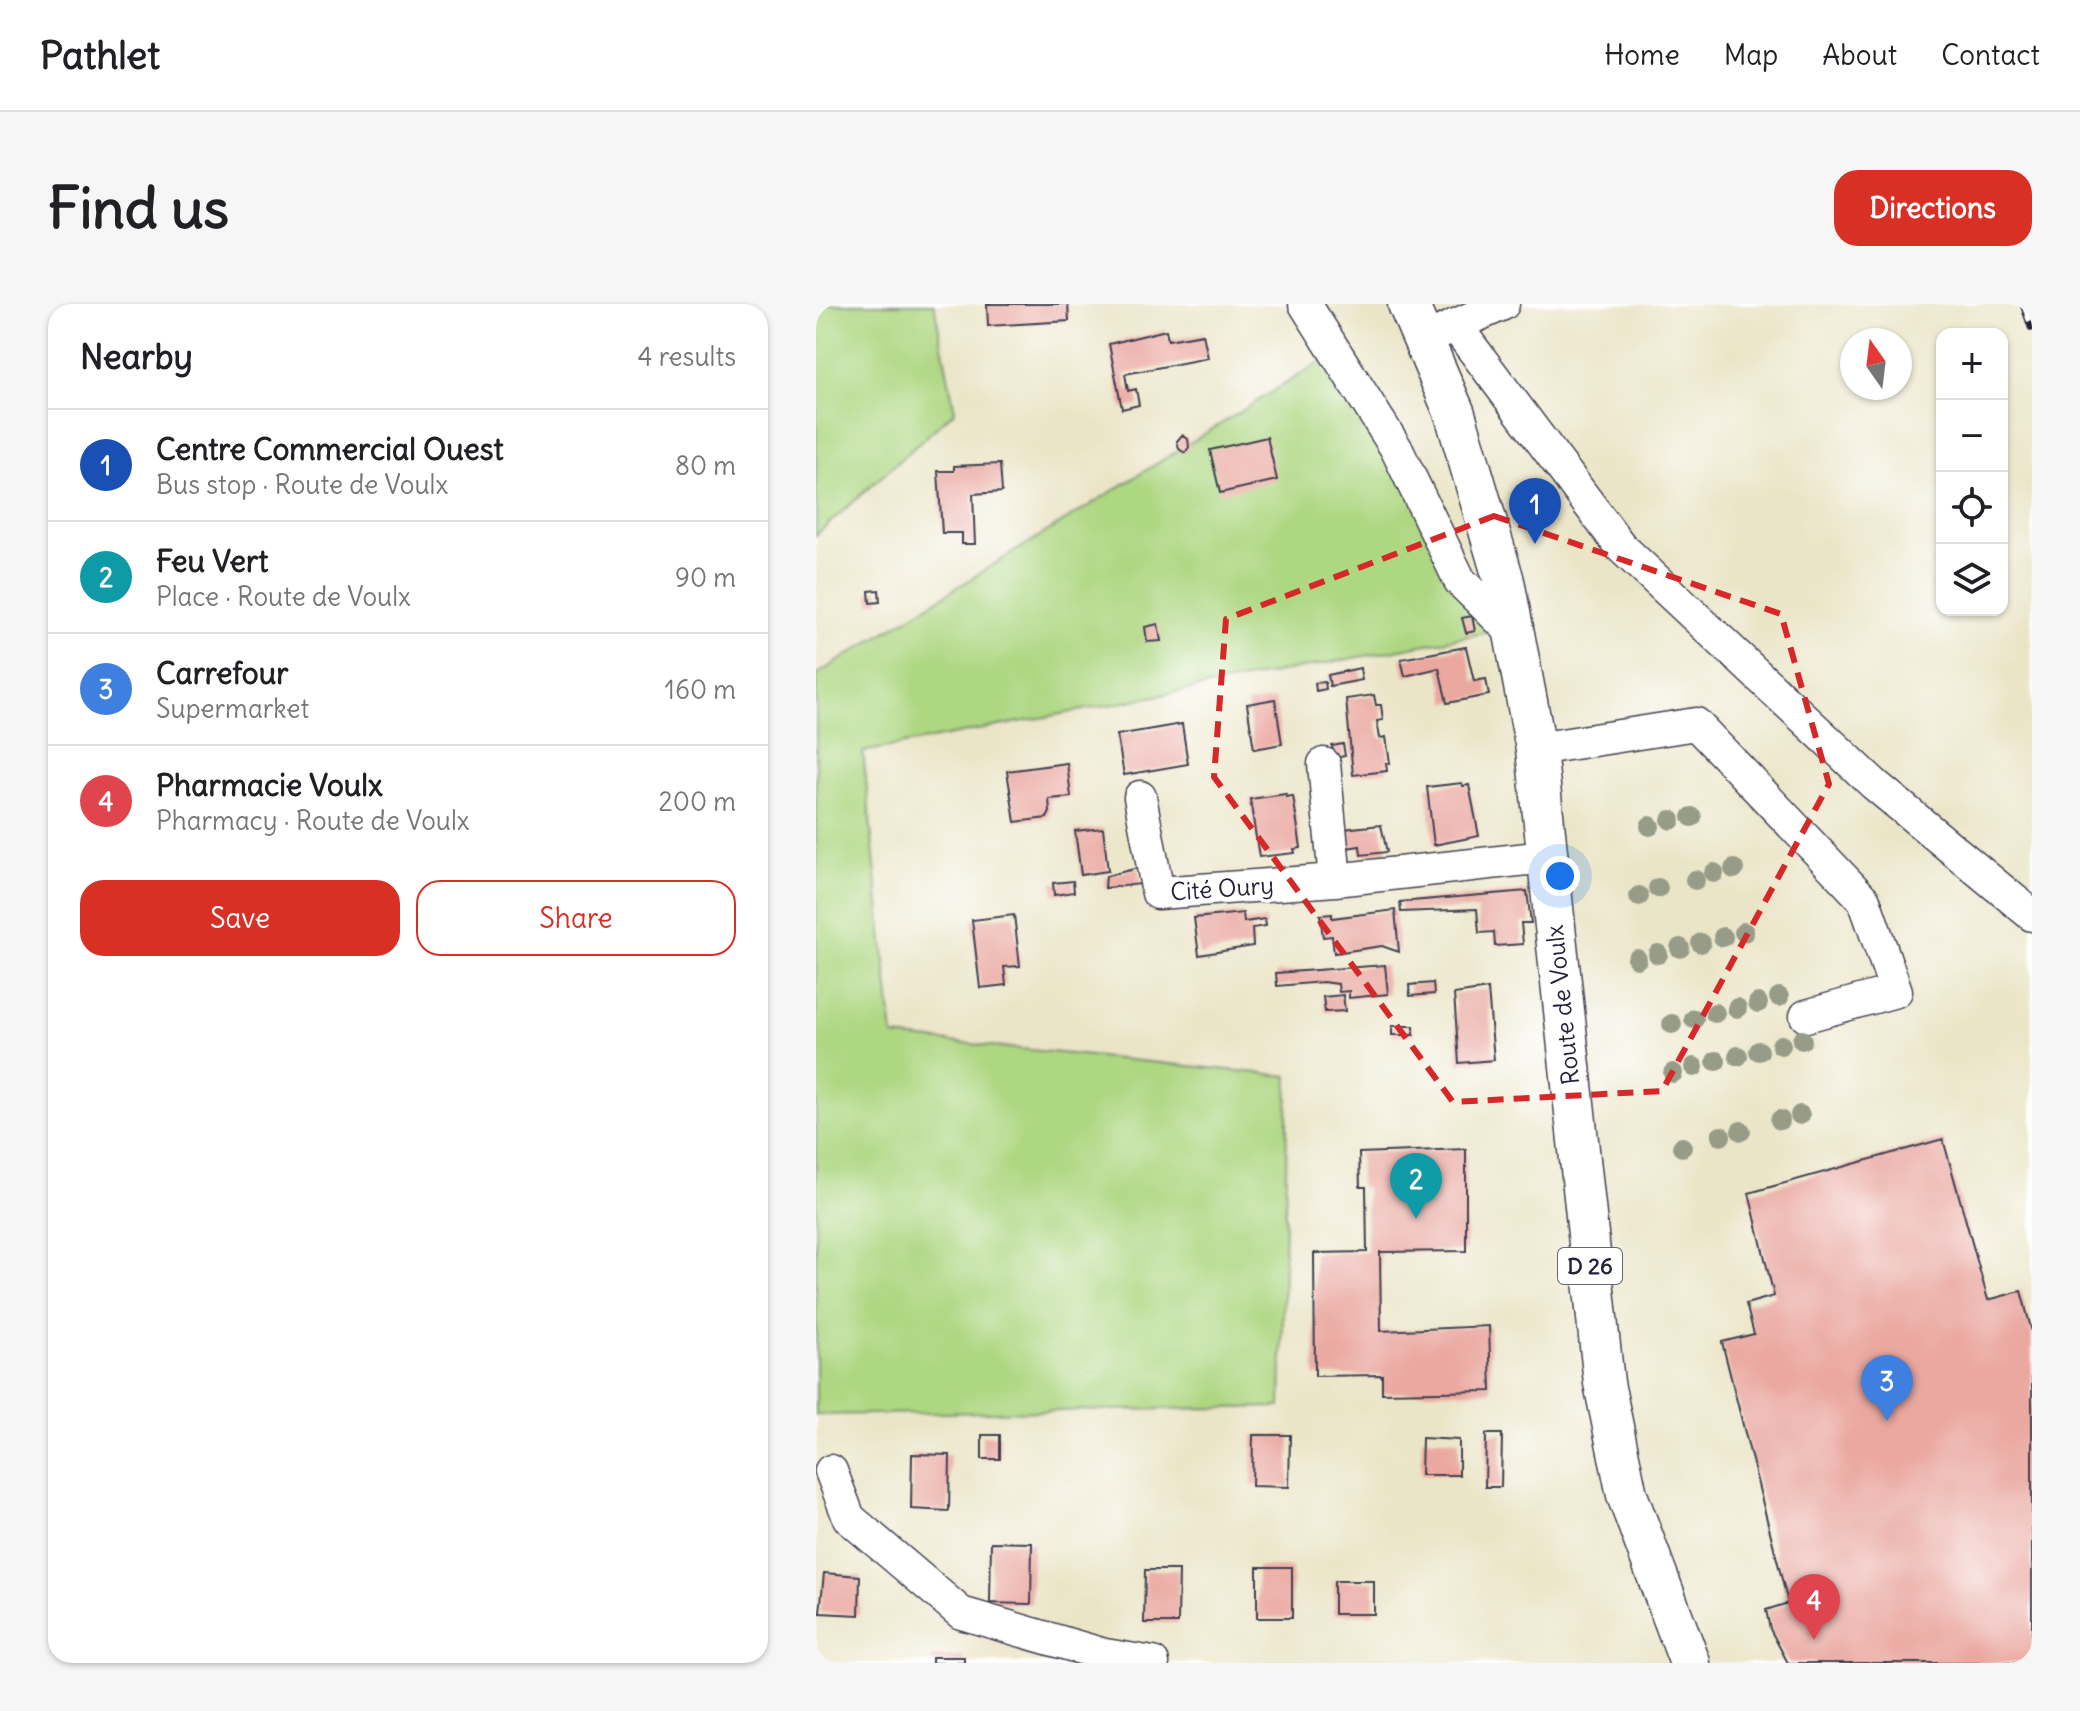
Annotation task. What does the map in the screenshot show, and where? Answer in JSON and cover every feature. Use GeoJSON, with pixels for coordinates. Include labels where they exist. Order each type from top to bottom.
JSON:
{"type":"FeatureCollection","features":[{"type":"Feature","properties":{"kind":"main road","name":"Route de Voulx"},"geometry":{"type":"LineString","coordinates":[[1408,304],[1440,332],[1455,414],[1504,581],[1536,749],[1604,1383],[1627,1495],[1690,1663]]}},
{"type":"Feature","properties":{"kind":"street"},"geometry":{"type":"LineString","coordinates":[[1305,304],[1396,448],[1460,581],[1514,634]]}},
{"type":"Feature","properties":{"kind":"street"},"geometry":{"type":"LineString","coordinates":[[1503,304],[1440,332],[1621,547],[1874,784],[2032,915]]}},
{"type":"Feature","properties":{"kind":"street"},"geometry":{"type":"LineString","coordinates":[[1536,749],[1696,724],[1864,900],[1896,991],[1806,1016]]}},
{"type":"Feature","properties":{"kind":"street"},"geometry":{"type":"LineString","coordinates":[[1324,764],[1335,880]]}},
{"type":"Feature","properties":{"kind":"street","name":"Cité Oury"},"geometry":{"type":"LineString","coordinates":[[1140,797],[1158,893],[1335,880],[1546,857]]}},
{"type":"Feature","properties":{"kind":"street"},"geometry":{"type":"LineString","coordinates":[[831,1471],[849,1518],[961,1613],[1105,1655],[1153,1663]]}},
{"type":"Feature","properties":{"kind":"street"},"geometry":{"type":"LineString","coordinates":[[1667,1663],[1676,1663]]}},
{"type":"Feature","properties":{"kind":"highlighted area"},"geometry":{"type":"Polygon","coordinates":[[[1494,516],[1781,614],[1829,784],[1662,1091],[1453,1102],[1214,777],[1226,619],[1494,516]]]}},
{"type":"Feature","properties":{"kind":"green space"},"geometry":{"type":"Polygon","coordinates":[[[816,304],[934,304],[955,411],[816,535],[816,304]]]}},
{"type":"Feature","properties":{"kind":"green space"},"geometry":{"type":"Polygon","coordinates":[[[1335,353],[1490,632],[863,752],[893,1036],[1288,1076],[1281,1407],[816,1415],[816,675],[1335,353]]]}},
{"type":"Feature","properties":{"kind":"building"},"geometry":{"type":"Polygon","coordinates":[[[987,304],[1068,304],[1069,321],[988,326],[987,304]]]}},
{"type":"Feature","properties":{"kind":"building"},"geometry":{"type":"Polygon","coordinates":[[[1166,330],[1168,340],[1203,334],[1208,358],[1125,374],[1128,391],[1136,389],[1139,405],[1122,409],[1109,344],[1166,330]]]}},
{"type":"Feature","properties":{"kind":"building"},"geometry":{"type":"Polygon","coordinates":[[[1182,435],[1188,439],[1189,447],[1185,453],[1179,449],[1177,441],[1182,435]]]}},
{"type":"Feature","properties":{"kind":"building"},"geometry":{"type":"Polygon","coordinates":[[[1267,437],[1277,480],[1220,493],[1210,450],[1267,437]]]}},
{"type":"Feature","properties":{"kind":"building"},"geometry":{"type":"Polygon","coordinates":[[[1000,464],[1002,492],[973,494],[975,544],[962,544],[962,533],[942,533],[938,471],[954,471],[954,466],[1000,464]]]}},
{"type":"Feature","properties":{"kind":"building"},"geometry":{"type":"Polygon","coordinates":[[[879,590],[880,602],[870,603],[869,591],[879,590]]]}},
{"type":"Feature","properties":{"kind":"building"},"geometry":{"type":"Polygon","coordinates":[[[1472,616],[1475,631],[1466,633],[1462,618],[1472,616]]]}},
{"type":"Feature","properties":{"kind":"building"},"geometry":{"type":"Polygon","coordinates":[[[1158,624],[1161,641],[1147,642],[1145,627],[1158,624]]]}},
{"type":"Feature","properties":{"kind":"building"},"geometry":{"type":"Polygon","coordinates":[[[1466,647],[1474,681],[1486,679],[1489,695],[1447,703],[1439,668],[1405,676],[1401,659],[1466,647]]]}},
{"type":"Feature","properties":{"kind":"building"},"geometry":{"type":"Polygon","coordinates":[[[1360,668],[1362,680],[1330,686],[1328,675],[1360,668]]]}},
{"type":"Feature","properties":{"kind":"building"},"geometry":{"type":"Polygon","coordinates":[[[1325,682],[1326,689],[1316,691],[1315,683],[1325,682]]]}},
{"type":"Feature","properties":{"kind":"building"},"geometry":{"type":"Polygon","coordinates":[[[1374,695],[1376,705],[1381,705],[1383,720],[1377,721],[1380,738],[1386,737],[1390,763],[1386,763],[1387,771],[1353,775],[1346,699],[1374,695]]]}},
{"type":"Feature","properties":{"kind":"building"},"geometry":{"type":"Polygon","coordinates":[[[1275,699],[1282,744],[1254,749],[1247,704],[1275,699]]]}},
{"type":"Feature","properties":{"kind":"building"},"geometry":{"type":"Polygon","coordinates":[[[1182,724],[1188,764],[1124,775],[1117,735],[1182,724]]]}},
{"type":"Feature","properties":{"kind":"building"},"geometry":{"type":"Polygon","coordinates":[[[1343,744],[1345,756],[1334,758],[1332,746],[1343,744]]]}},
{"type":"Feature","properties":{"kind":"building"},"geometry":{"type":"Polygon","coordinates":[[[1067,763],[1071,797],[1049,799],[1047,818],[1015,822],[1007,771],[1067,763]]]}},
{"type":"Feature","properties":{"kind":"building"},"geometry":{"type":"Polygon","coordinates":[[[1462,783],[1463,786],[1469,785],[1479,836],[1434,845],[1427,787],[1462,783]]]}},
{"type":"Feature","properties":{"kind":"building"},"geometry":{"type":"Polygon","coordinates":[[[1286,794],[1286,797],[1293,796],[1301,848],[1294,849],[1295,853],[1259,857],[1250,799],[1286,794]]]}},
{"type":"Feature","properties":{"kind":"building"},"geometry":{"type":"Polygon","coordinates":[[[1381,825],[1387,852],[1361,855],[1360,846],[1346,848],[1343,829],[1381,825]]]}},
{"type":"Feature","properties":{"kind":"building"},"geometry":{"type":"Polygon","coordinates":[[[1103,828],[1108,871],[1081,875],[1075,831],[1103,828]]]}},
{"type":"Feature","properties":{"kind":"building"},"geometry":{"type":"Polygon","coordinates":[[[1138,868],[1141,884],[1105,888],[1106,876],[1138,868]]]}},
{"type":"Feature","properties":{"kind":"building"},"geometry":{"type":"Polygon","coordinates":[[[1073,881],[1074,892],[1054,895],[1053,883],[1073,881]]]}},
{"type":"Feature","properties":{"kind":"building"},"geometry":{"type":"Polygon","coordinates":[[[1527,891],[1531,923],[1521,923],[1523,944],[1495,946],[1494,932],[1479,933],[1477,909],[1401,912],[1400,902],[1527,891]]]}},
{"type":"Feature","properties":{"kind":"building"},"geometry":{"type":"Polygon","coordinates":[[[1395,910],[1399,952],[1382,946],[1334,953],[1332,936],[1323,937],[1320,915],[1332,914],[1332,918],[1395,910]]]}},
{"type":"Feature","properties":{"kind":"building"},"geometry":{"type":"Polygon","coordinates":[[[1243,913],[1244,922],[1265,919],[1266,926],[1252,928],[1253,946],[1199,955],[1194,918],[1243,913]]]}},
{"type":"Feature","properties":{"kind":"building"},"geometry":{"type":"Polygon","coordinates":[[[1014,915],[1020,966],[1004,967],[1006,985],[980,988],[972,920],[1014,915]]]}},
{"type":"Feature","properties":{"kind":"building"},"geometry":{"type":"Polygon","coordinates":[[[1385,965],[1388,994],[1349,998],[1349,991],[1339,992],[1338,984],[1323,982],[1277,986],[1276,973],[1385,965]]]}},
{"type":"Feature","properties":{"kind":"building"},"geometry":{"type":"Polygon","coordinates":[[[1433,983],[1434,994],[1410,996],[1409,985],[1433,983]]]}},
{"type":"Feature","properties":{"kind":"building"},"geometry":{"type":"Polygon","coordinates":[[[1488,989],[1494,1060],[1459,1063],[1454,994],[1488,989]]]}},
{"type":"Feature","properties":{"kind":"building"},"geometry":{"type":"Polygon","coordinates":[[[1343,995],[1345,1011],[1325,1012],[1323,997],[1343,995]]]}},
{"type":"Feature","properties":{"kind":"building"},"geometry":{"type":"Polygon","coordinates":[[[1392,1026],[1414,1026],[1414,1035],[1392,1035],[1392,1026]]]}},
{"type":"Feature","properties":{"kind":"building"},"geometry":{"type":"Polygon","coordinates":[[[1943,1139],[1988,1300],[2021,1291],[2032,1332],[2032,1663],[1788,1663],[1770,1629],[1766,1610],[1788,1603],[1722,1342],[1754,1334],[1746,1304],[1774,1296],[1749,1193],[1943,1139]]]}},
{"type":"Feature","properties":{"kind":"building"},"geometry":{"type":"Polygon","coordinates":[[[1466,1149],[1466,1251],[1380,1252],[1381,1331],[1489,1326],[1491,1391],[1382,1393],[1382,1375],[1315,1376],[1314,1253],[1367,1252],[1366,1187],[1360,1187],[1359,1153],[1466,1149]]]}},
{"type":"Feature","properties":{"kind":"building"},"geometry":{"type":"Polygon","coordinates":[[[1486,1434],[1502,1434],[1501,1487],[1485,1487],[1486,1434]]]}},
{"type":"Feature","properties":{"kind":"building"},"geometry":{"type":"Polygon","coordinates":[[[982,1435],[1000,1435],[1000,1459],[982,1459],[982,1435]]]}},
{"type":"Feature","properties":{"kind":"building"},"geometry":{"type":"Polygon","coordinates":[[[1253,1435],[1290,1435],[1289,1487],[1252,1486],[1253,1435]]]}},
{"type":"Feature","properties":{"kind":"building"},"geometry":{"type":"Polygon","coordinates":[[[1422,1438],[1459,1440],[1459,1475],[1421,1475],[1422,1438]]]}},
{"type":"Feature","properties":{"kind":"building"},"geometry":{"type":"Polygon","coordinates":[[[912,1454],[950,1455],[949,1511],[911,1509],[912,1454]]]}},
{"type":"Feature","properties":{"kind":"building"},"geometry":{"type":"Polygon","coordinates":[[[991,1542],[1032,1543],[1031,1604],[990,1603],[991,1542]]]}},
{"type":"Feature","properties":{"kind":"building"},"geometry":{"type":"Polygon","coordinates":[[[1257,1567],[1292,1567],[1292,1618],[1257,1618],[1257,1567]]]}},
{"type":"Feature","properties":{"kind":"building"},"geometry":{"type":"Polygon","coordinates":[[[1145,1570],[1179,1570],[1178,1623],[1144,1623],[1145,1570]]]}},
{"type":"Feature","properties":{"kind":"building"},"geometry":{"type":"Polygon","coordinates":[[[824,1573],[860,1576],[859,1615],[820,1613],[824,1573]]]}},
{"type":"Feature","properties":{"kind":"building"},"geometry":{"type":"Polygon","coordinates":[[[1334,1581],[1374,1581],[1374,1614],[1334,1614],[1334,1581]]]}},
{"type":"Feature","properties":{"kind":"building"},"geometry":{"type":"Polygon","coordinates":[[[932,1657],[964,1657],[964,1663],[932,1663],[932,1657]]]}},
{"type":"Feature","properties":{"kind":"railway"},"geometry":{"type":"LineString","coordinates":[[2024,304],[2032,327]]}},
{"type":"Feature","properties":{"kind":"place","name":"Centre Commercial Ouest"},"geometry":{"type":"Point","coordinates":[1535,544]}},
{"type":"Feature","properties":{"kind":"place","name":"Feu Vert"},"geometry":{"type":"Point","coordinates":[1416,1219]}},
{"type":"Feature","properties":{"kind":"place","name":"Carrefour"},"geometry":{"type":"Point","coordinates":[1887,1421]}},
{"type":"Feature","properties":{"kind":"place","name":"Pharmacie Voulx"},"geometry":{"type":"Point","coordinates":[1814,1640]}}]}
